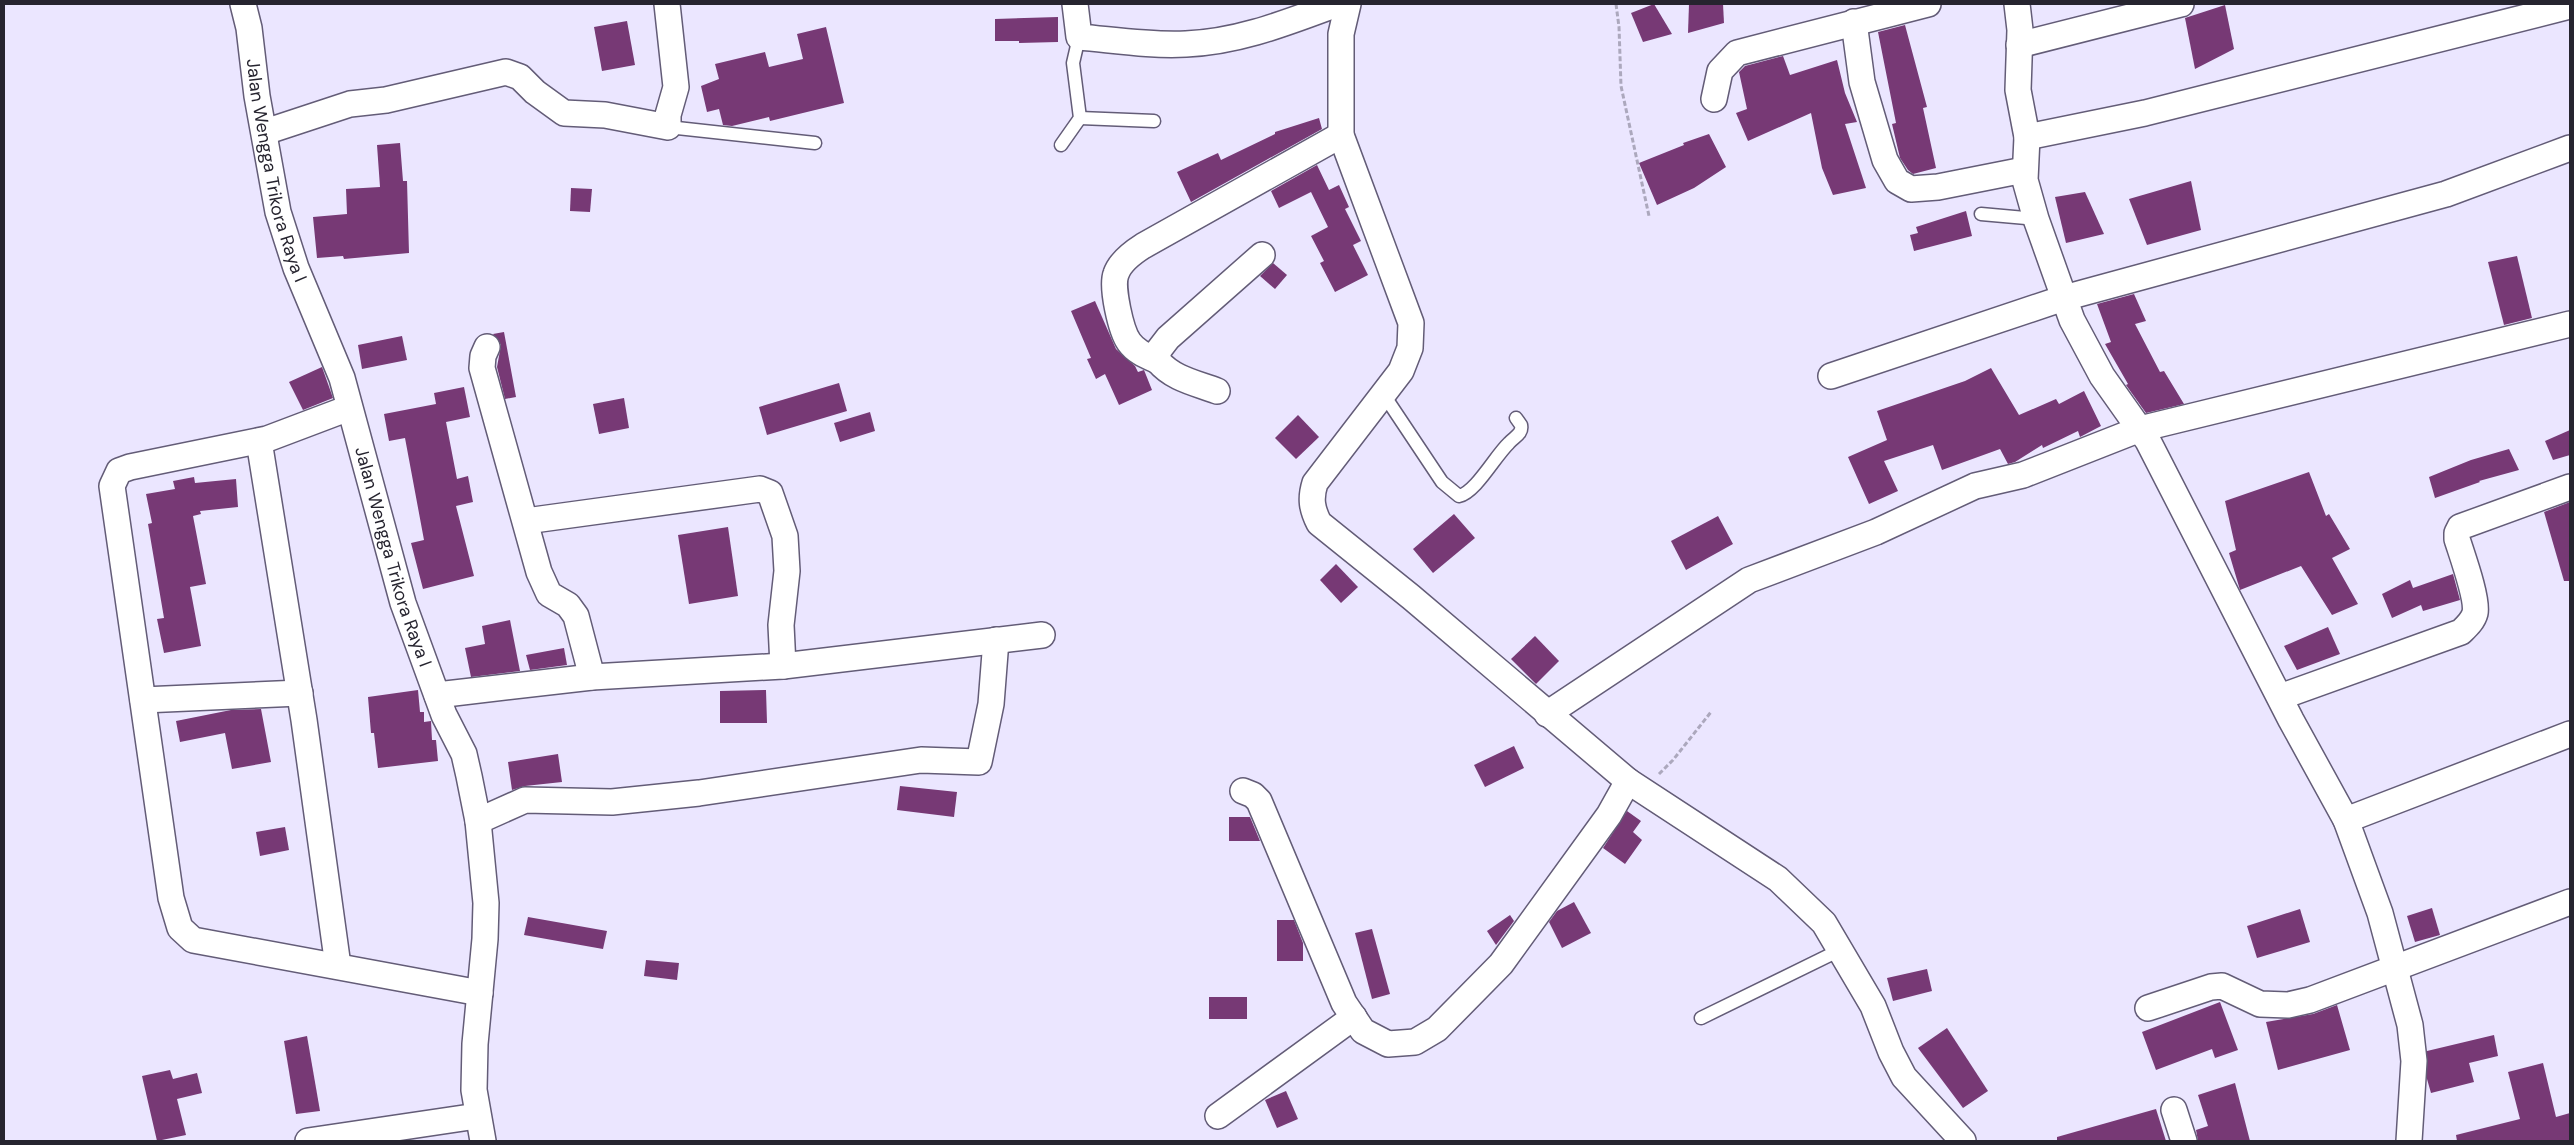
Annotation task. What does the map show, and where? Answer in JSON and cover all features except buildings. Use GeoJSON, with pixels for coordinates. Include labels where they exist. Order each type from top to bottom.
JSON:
{"type":"FeatureCollection","features":[{"type":"Feature","properties":{"kind":"street","name":"Jalan Wengga Trikora Raya I"},"geometry":{"type":"LineString","coordinates":[[243,4],[278,212],[296,268],[342,378],[403,603],[444,715],[464,754],[478,821],[486,903],[485,940],[475,1044],[474,1090],[483,1141]]}},
{"type":"Feature","properties":{"kind":"street"},"geometry":{"type":"LineString","coordinates":[[265,132],[350,104],[386,100],[506,72],[520,77],[535,92],[564,113],[606,115],[668,127],[668,115],[676,87],[667,4]]}},
{"type":"Feature","properties":{"kind":"street"},"geometry":{"type":"LineString","coordinates":[[1075,4],[1079,37],[1185,44],[1223,40],[1259,32],[1337,4]]}},
{"type":"Feature","properties":{"kind":"street"},"geometry":{"type":"LineString","coordinates":[[1348,4],[1341,34],[1341,134],[1411,323],[1410,348],[1401,371],[1315,483],[1311,495],[1313,511],[1319,523],[1411,597],[1548,714],[1635,785],[1778,879],[1824,923],[1873,1006],[1891,1052],[1904,1077],[1963,1141]]}},
{"type":"Feature","properties":{"kind":"street"},"geometry":{"type":"LineString","coordinates":[[1714,99],[1720,70],[1737,53],[1928,4]]}},
{"type":"Feature","properties":{"kind":"street"},"geometry":{"type":"LineString","coordinates":[[2017,4],[2019,45],[2018,90],[2028,138],[2024,170],[2036,219],[2072,320],[2102,376],[2140,430],[2170,482],[2280,697],[2346,820],[2380,913],[2410,1025],[2414,1061],[2408,1141]]}},
{"type":"Feature","properties":{"kind":"street"},"geometry":{"type":"LineString","coordinates":[[2019,45],[2181,4]]}},
{"type":"Feature","properties":{"kind":"street"},"geometry":{"type":"LineString","coordinates":[[2028,138],[2145,113],[2566,12]]}},
{"type":"Feature","properties":{"kind":"street"},"geometry":{"type":"LineString","coordinates":[[1854,22],[1862,82],[1884,160],[1897,181],[1912,189],[2024,170]]}},
{"type":"Feature","properties":{"kind":"street"},"geometry":{"type":"LineString","coordinates":[[1217,391],[1180,378],[1165,369],[1158,361],[1138,351],[1124,333],[1114,283],[1116,272],[1123,262],[1142,246],[1341,134]]}},
{"type":"Feature","properties":{"kind":"street"},"geometry":{"type":"LineString","coordinates":[[1831,376],[2064,298],[2446,194],[2570,148]]}},
{"type":"Feature","properties":{"kind":"street"},"geometry":{"type":"LineString","coordinates":[[1158,361],[1158,351],[1168,338],[1262,255]]}},
{"type":"Feature","properties":{"kind":"street"},"geometry":{"type":"LineString","coordinates":[[1548,714],[1750,580],[1876,532],[1975,486],[2023,475],[2140,430],[2570,324]]}},
{"type":"Feature","properties":{"kind":"street"},"geometry":{"type":"LineString","coordinates":[[487,347],[483,356],[482,368],[544,585],[549,594],[568,605],[576,616],[592,677]]}},
{"type":"Feature","properties":{"kind":"street"},"geometry":{"type":"LineString","coordinates":[[349,408],[258,441],[130,467],[119,471],[112,486],[171,898],[180,928],[193,940],[215,946],[338,966],[480,993]]}},
{"type":"Feature","properties":{"kind":"street"},"geometry":{"type":"LineString","coordinates":[[258,441],[300,693],[338,966]]}},
{"type":"Feature","properties":{"kind":"street"},"geometry":{"type":"LineString","coordinates":[[2280,697],[2461,632],[2470,624],[2476,612],[2469,579],[2457,539],[2460,527],[2570,487]]}},
{"type":"Feature","properties":{"kind":"street"},"geometry":{"type":"LineString","coordinates":[[526,521],[760,489],[767,491],[770,493],[785,536],[788,571],[781,625],[784,666]]}},
{"type":"Feature","properties":{"kind":"street"},"geometry":{"type":"LineString","coordinates":[[437,695],[592,677],[784,666],[1042,635]]}},
{"type":"Feature","properties":{"kind":"street"},"geometry":{"type":"LineString","coordinates":[[478,821],[512,804],[536,798],[612,802],[699,793],[921,760],[979,762],[990,704],[996,640]]}},
{"type":"Feature","properties":{"kind":"street"},"geometry":{"type":"LineString","coordinates":[[143,700],[300,693]]}},
{"type":"Feature","properties":{"kind":"street"},"geometry":{"type":"LineString","coordinates":[[2346,820],[2570,734]]}},
{"type":"Feature","properties":{"kind":"street"},"geometry":{"type":"LineString","coordinates":[[1243,791],[1253,795],[1258,801],[1344,1003],[1363,1031],[1388,1044],[1415,1042],[1437,1029],[1501,964],[1609,816],[1635,785]]}},
{"type":"Feature","properties":{"kind":"street"},"geometry":{"type":"LineString","coordinates":[[2148,1008],[2211,987],[2222,986],[2260,1004],[2288,1005],[2310,1000],[2570,902]]}},
{"type":"Feature","properties":{"kind":"street"},"geometry":{"type":"LineString","coordinates":[[1218,1116],[1354,1017]]}},
{"type":"Feature","properties":{"kind":"street"},"geometry":{"type":"LineString","coordinates":[[2174,1110],[2184,1141]]}},
{"type":"Feature","properties":{"kind":"street"},"geometry":{"type":"LineString","coordinates":[[308,1141],[478,1116]]}},
{"type":"Feature","properties":{"kind":"lane"},"geometry":{"type":"LineString","coordinates":[[1062,145],[1080,118],[1073,63],[1079,37]]}},
{"type":"Feature","properties":{"kind":"lane"},"geometry":{"type":"LineString","coordinates":[[1080,118],[1154,121]]}},
{"type":"Feature","properties":{"kind":"lane"},"geometry":{"type":"LineString","coordinates":[[668,127],[816,143]]}},
{"type":"Feature","properties":{"kind":"lane"},"geometry":{"type":"LineString","coordinates":[[1981,214],[2036,219]]}},
{"type":"Feature","properties":{"kind":"lane"},"geometry":{"type":"LineString","coordinates":[[1384,395],[1442,482],[1459,496],[1470,491],[1501,451],[1520,433],[1521,425],[1516,418]]}},
{"type":"Feature","properties":{"kind":"lane"},"geometry":{"type":"LineString","coordinates":[[1701,1018],[1840,950]]}},
{"type":"Feature","properties":{"kind":"path"},"geometry":{"type":"LineString","coordinates":[[1616,4],[1620,28],[1621,86],[1649,216]]}},
{"type":"Feature","properties":{"kind":"path"},"geometry":{"type":"LineString","coordinates":[[1635,785],[1674,760],[1711,712]]}}]}
